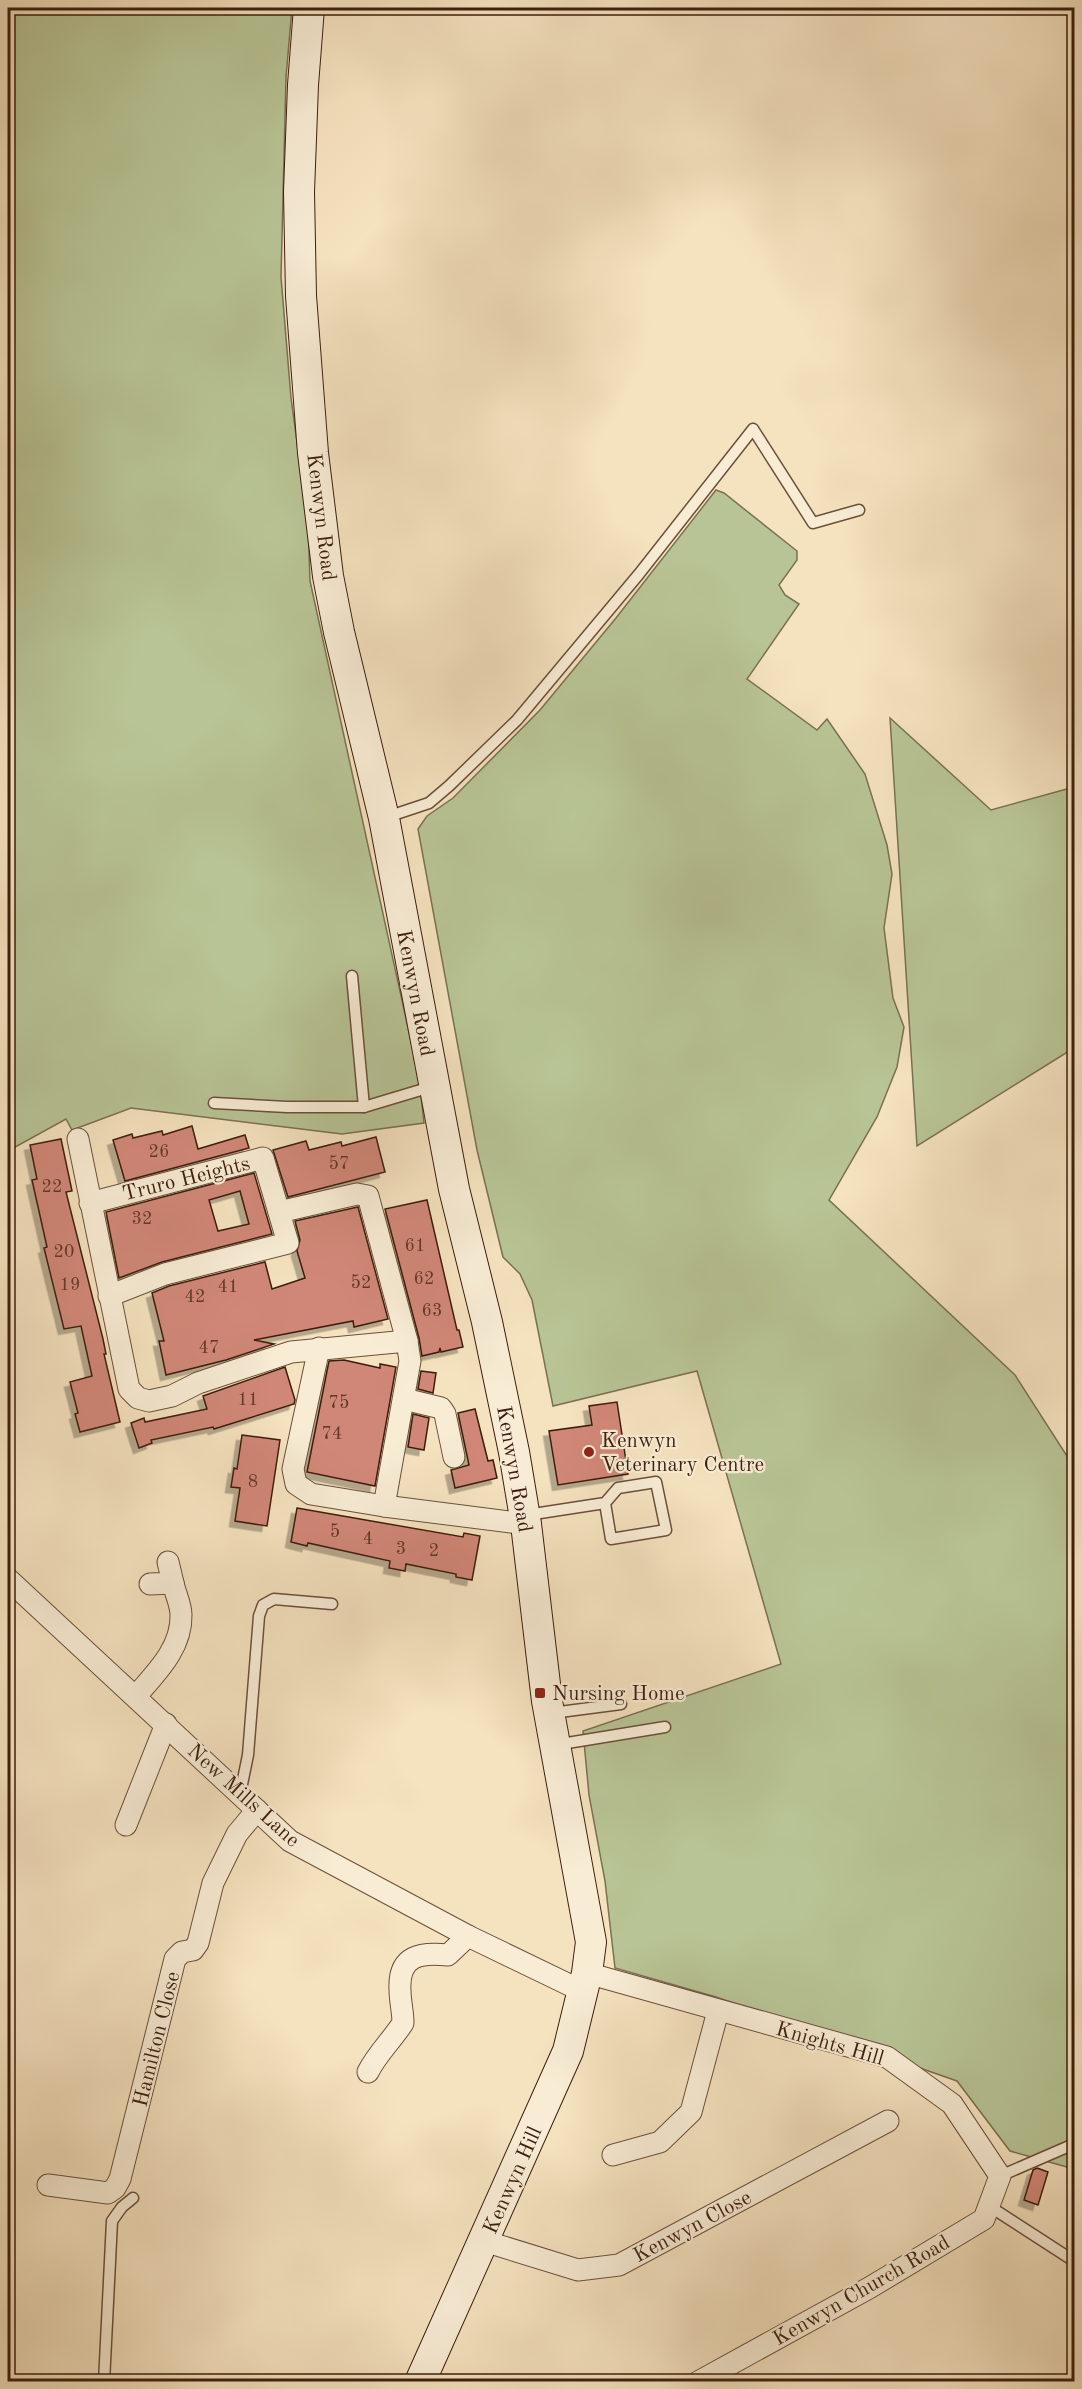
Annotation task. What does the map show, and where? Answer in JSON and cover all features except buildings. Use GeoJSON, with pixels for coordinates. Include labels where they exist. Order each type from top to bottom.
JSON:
{"type":"FeatureCollection","features":[{"type":"Feature","properties":{"kind":"main road","name":"Kenwyn Road"},"geometry":{"type":"LineString","coordinates":[[309,8],[303,85],[299,192],[301,296],[313,453],[328,576],[339,632],[384,818],[454,1189],[488,1322],[525,1520],[549,1713],[591,1942],[584,1982]]}},
{"type":"Feature","properties":{"kind":"main road","name":"Kenwyn Hill"},"geometry":{"type":"LineString","coordinates":[[420,2382],[568,2051],[584,1982]]}},
{"type":"Feature","properties":{"kind":"street"},"geometry":{"type":"LineString","coordinates":[[78,1139],[129,1389],[138,1398],[149,1401],[172,1396],[198,1383],[291,1352],[407,1341]]}},
{"type":"Feature","properties":{"kind":"street","name":"Truro Heights"},"geometry":{"type":"LineString","coordinates":[[90,1203],[263,1158],[288,1243],[165,1274],[110,1296]]}},
{"type":"Feature","properties":{"kind":"street"},"geometry":{"type":"LineString","coordinates":[[279,1212],[357,1194],[368,1196],[407,1341],[410,1361],[384,1506]]}},
{"type":"Feature","properties":{"kind":"street"},"geometry":{"type":"LineString","coordinates":[[319,1348],[293,1468],[296,1484],[311,1494],[384,1506],[525,1520]]}},
{"type":"Feature","properties":{"kind":"street"},"geometry":{"type":"LineString","coordinates":[[291,1352],[309,1390]]}},
{"type":"Feature","properties":{"kind":"street"},"geometry":{"type":"LineString","coordinates":[[404,1399],[441,1408],[445,1414],[454,1457]]}},
{"type":"Feature","properties":{"kind":"street"},"geometry":{"type":"LineString","coordinates":[[136,1696],[172,1652],[179,1633],[181,1614],[168,1562]]}},
{"type":"Feature","properties":{"kind":"street","name":"New Mills Lane"},"geometry":{"type":"LineString","coordinates":[[8,1579],[290,1841],[468,1936],[584,1982]]}},
{"type":"Feature","properties":{"kind":"street"},"geometry":{"type":"LineString","coordinates":[[150,1584],[173,1582]]}},
{"type":"Feature","properties":{"kind":"street"},"geometry":{"type":"LineString","coordinates":[[126,1825],[166,1725]]}},
{"type":"Feature","properties":{"kind":"street","name":"Hamilton Close"},"geometry":{"type":"LineString","coordinates":[[48,2185],[108,2193],[115,2188],[120,2179],[175,1959],[182,1952],[193,1950],[198,1943],[213,1884],[237,1834],[257,1810]]}},
{"type":"Feature","properties":{"kind":"street"},"geometry":{"type":"LineString","coordinates":[[368,2072],[375,2057],[393,2039],[403,2023],[400,1988],[404,1969],[414,1956],[428,1953],[448,1955],[468,1936]]}},
{"type":"Feature","properties":{"kind":"street","name":"Knights Hill"},"geometry":{"type":"LineString","coordinates":[[584,1982],[718,2011],[887,2057],[952,2104],[1000,2176]]}},
{"type":"Feature","properties":{"kind":"street"},"geometry":{"type":"LineString","coordinates":[[613,2155],[660,2142],[690,2112],[718,2011]]}},
{"type":"Feature","properties":{"kind":"street","name":"Kenwyn Close"},"geometry":{"type":"LineString","coordinates":[[484,2241],[578,2270],[619,2265],[888,2121]]}},
{"type":"Feature","properties":{"kind":"street","name":"Kenwyn Church Road"},"geometry":{"type":"LineString","coordinates":[[698,2382],[869,2288],[984,2219],[1000,2176]]}},
{"type":"Feature","properties":{"kind":"lane"},"geometry":{"type":"LineString","coordinates":[[384,818],[429,802],[449,786],[517,720],[639,573],[753,429],[813,523],[859,510]]}},
{"type":"Feature","properties":{"kind":"lane"},"geometry":{"type":"LineString","coordinates":[[352,976],[364,1107]]}},
{"type":"Feature","properties":{"kind":"lane"},"geometry":{"type":"LineString","coordinates":[[214,1103],[287,1107],[364,1107],[434,1086]]}},
{"type":"Feature","properties":{"kind":"lane"},"geometry":{"type":"LineString","coordinates":[[525,1520],[605,1503],[618,1488],[656,1482],[666,1530],[611,1539],[605,1503]]}},
{"type":"Feature","properties":{"kind":"lane"},"geometry":{"type":"LineString","coordinates":[[240,1795],[248,1755],[259,1616],[263,1605],[274,1599],[332,1604]]}},
{"type":"Feature","properties":{"kind":"lane"},"geometry":{"type":"LineString","coordinates":[[549,1713],[621,1704]]}},
{"type":"Feature","properties":{"kind":"lane"},"geometry":{"type":"LineString","coordinates":[[555,1745],[664,1728]]}},
{"type":"Feature","properties":{"kind":"lane"},"geometry":{"type":"LineString","coordinates":[[1000,2176],[1074,2144]]}},
{"type":"Feature","properties":{"kind":"lane"},"geometry":{"type":"LineString","coordinates":[[104,2382],[112,2221],[122,2207],[133,2198]]}},
{"type":"Feature","properties":{"kind":"lane"},"geometry":{"type":"LineString","coordinates":[[989,2206],[1074,2261]]}},
{"type":"Feature","properties":{"kind":"green space"},"geometry":{"type":"Polygon","coordinates":[[[8,8],[292,8],[286,77],[281,277],[291,398],[308,524],[310,581],[419,1078],[424,1123],[342,1134],[131,1108],[72,1130],[66,1119],[8,1151],[8,8]]]}},
{"type":"Feature","properties":{"kind":"green space"},"geometry":{"type":"Polygon","coordinates":[[[716,490],[724,493],[797,551],[797,560],[779,585],[785,595],[799,604],[747,679],[817,730],[827,719],[865,774],[887,845],[892,874],[884,928],[893,998],[904,1027],[897,1067],[877,1117],[829,1200],[1015,1375],[1074,1467],[1074,2169],[1010,2151],[957,2081],[716,1997],[615,1968],[605,1881],[589,1795],[583,1731],[781,1664],[697,1371],[553,1406],[532,1300],[520,1274],[503,1257],[477,1150],[418,829],[427,816],[453,798],[540,710],[616,618],[716,490]]]}},
{"type":"Feature","properties":{"kind":"green space"},"geometry":{"type":"Polygon","coordinates":[[[890,718],[991,810],[1074,787],[1074,1048],[917,1146],[890,718]]]}},
{"type":"Feature","properties":{"kind":"place","name":"Kenwyn Veterinary Centre"},"geometry":{"type":"Point","coordinates":[589,1452]}},
{"type":"Feature","properties":{"kind":"place","name":"Nursing Home"},"geometry":{"type":"Point","coordinates":[540,1693]}}]}
